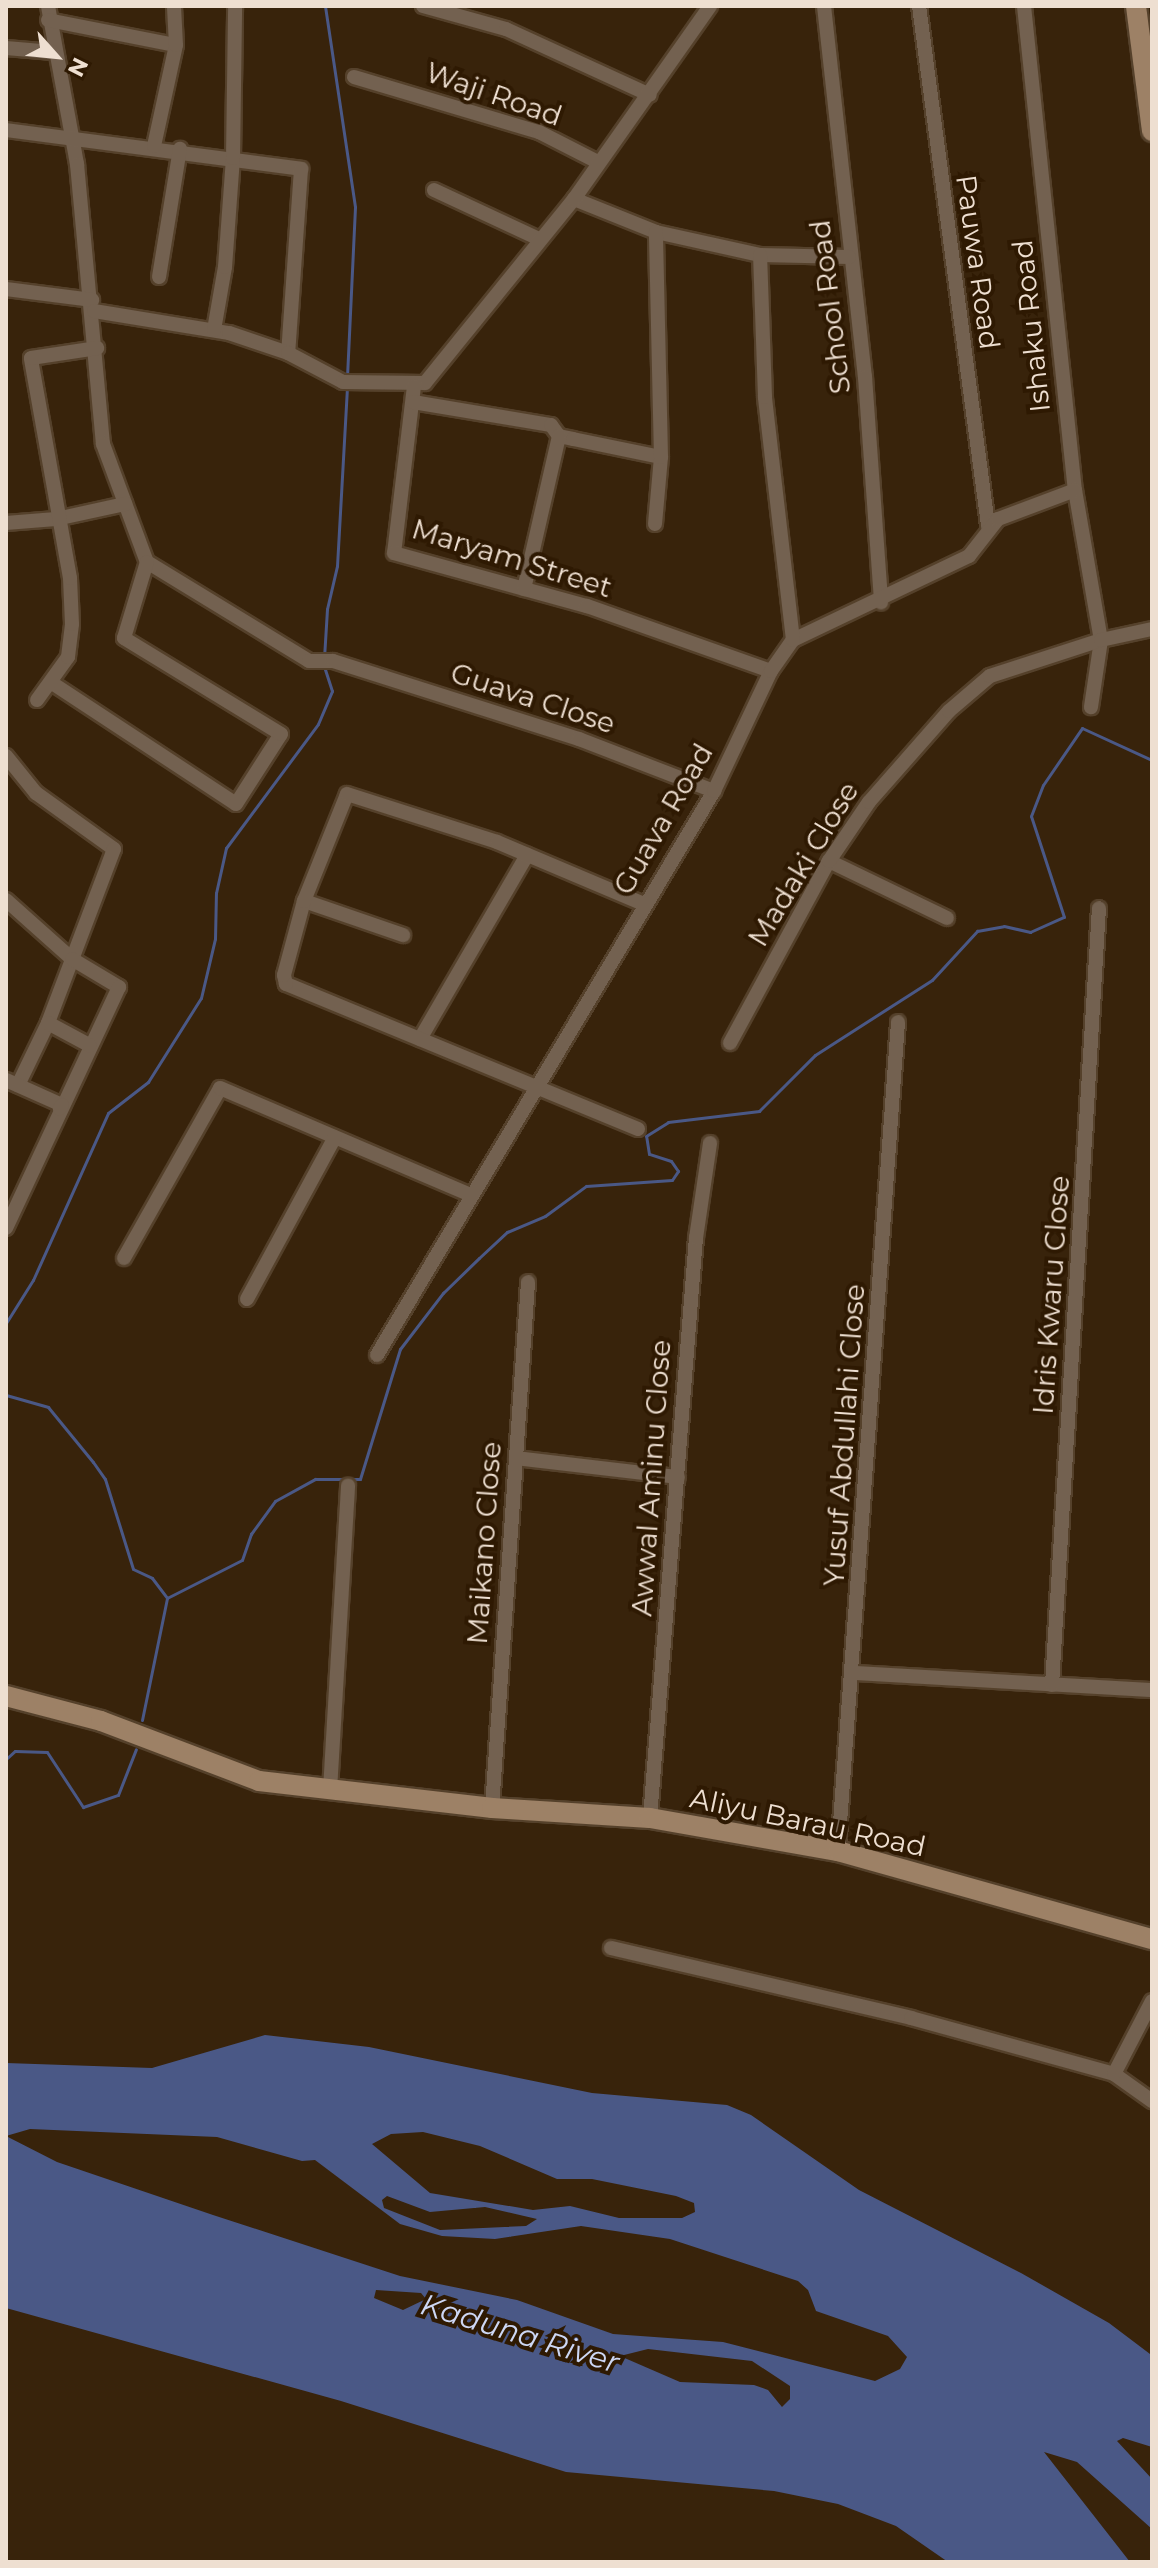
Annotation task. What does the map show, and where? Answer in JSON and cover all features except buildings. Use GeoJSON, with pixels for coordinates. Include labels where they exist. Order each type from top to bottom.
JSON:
{"type":"FeatureCollection","features":[{"type":"Feature","properties":{"kind":"street"},"geometry":{"type":"LineString","coordinates":[[154,146],[176,45],[174,6]]}},
{"type":"Feature","properties":{"kind":"street"},"geometry":{"type":"LineString","coordinates":[[214,330],[225,267],[233,158],[235,6]]}},
{"type":"Feature","properties":{"kind":"street"},"geometry":{"type":"LineString","coordinates":[[423,6],[506,29],[650,95]]}},
{"type":"Feature","properties":{"kind":"street","name":"School Road"},"geometry":{"type":"LineString","coordinates":[[824,6],[849,257],[865,377],[881,602]]}},
{"type":"Feature","properties":{"kind":"street","name":"Pauwa Road"},"geometry":{"type":"LineString","coordinates":[[919,6],[988,525]]}},
{"type":"Feature","properties":{"kind":"street","name":"Ishaku Road"},"geometry":{"type":"LineString","coordinates":[[1024,6],[1075,490],[1101,640],[1091,707]]}},
{"type":"Feature","properties":{"kind":"street"},"geometry":{"type":"LineString","coordinates":[[1136,6],[1152,131]]}},
{"type":"Feature","properties":{"kind":"street"},"geometry":{"type":"LineString","coordinates":[[413,394],[574,199],[598,162],[650,95],[704,8]]}},
{"type":"Feature","properties":{"kind":"street"},"geometry":{"type":"LineString","coordinates":[[52,683],[236,804],[281,734],[124,638],[147,562],[103,444],[93,305],[73,138],[53,52],[48,13],[176,45]]}},
{"type":"Feature","properties":{"kind":"street"},"geometry":{"type":"LineString","coordinates":[[6,48],[53,52]]}},
{"type":"Feature","properties":{"kind":"street","name":"Waji Road"},"geometry":{"type":"LineString","coordinates":[[354,77],[539,132],[598,162]]}},
{"type":"Feature","properties":{"kind":"street"},"geometry":{"type":"LineString","coordinates":[[6,130],[180,149],[301,169],[288,353]]}},
{"type":"Feature","properties":{"kind":"street"},"geometry":{"type":"LineString","coordinates":[[159,277],[180,149]]}},
{"type":"Feature","properties":{"kind":"street"},"geometry":{"type":"LineString","coordinates":[[434,190],[539,239]]}},
{"type":"Feature","properties":{"kind":"street"},"geometry":{"type":"LineString","coordinates":[[574,199],[656,232],[760,255],[849,257]]}},
{"type":"Feature","properties":{"kind":"street"},"geometry":{"type":"LineString","coordinates":[[655,524],[661,457],[656,232]]}},
{"type":"Feature","properties":{"kind":"street"},"geometry":{"type":"LineString","coordinates":[[760,255],[765,397],[793,640],[881,602],[969,556],[988,525],[1075,490]]}},
{"type":"Feature","properties":{"kind":"street"},"geometry":{"type":"LineString","coordinates":[[6,289],[214,330],[288,353],[348,383],[551,425],[559,436],[661,457]]}},
{"type":"Feature","properties":{"kind":"street"},"geometry":{"type":"LineString","coordinates":[[37,700],[68,657],[72,624],[70,578],[56,519],[31,358],[97,348]]}},
{"type":"Feature","properties":{"kind":"street","name":"Maryam Street"},"geometry":{"type":"LineString","coordinates":[[413,394],[394,553],[524,589],[771,671]]}},
{"type":"Feature","properties":{"kind":"street"},"geometry":{"type":"LineString","coordinates":[[524,589],[559,436]]}},
{"type":"Feature","properties":{"kind":"street"},"geometry":{"type":"LineString","coordinates":[[6,523],[56,519],[125,504]]}},
{"type":"Feature","properties":{"kind":"street","name":"Guava Close"},"geometry":{"type":"LineString","coordinates":[[147,562],[309,661],[333,661],[579,739],[714,791]]}},
{"type":"Feature","properties":{"kind":"street","name":"Madaki Close"},"geometry":{"type":"LineString","coordinates":[[730,1043],[829,861],[909,751],[990,676],[1101,640],[1152,629]]}},
{"type":"Feature","properties":{"kind":"street","name":"Guava Road"},"geometry":{"type":"LineString","coordinates":[[377,1355],[533,1086],[714,791],[771,671],[793,640]]}},
{"type":"Feature","properties":{"kind":"street"},"geometry":{"type":"LineString","coordinates":[[6,756],[36,793],[114,849],[48,1023],[12,1082],[62,1105],[60,1108]]}},
{"type":"Feature","properties":{"kind":"street"},"geometry":{"type":"LineString","coordinates":[[638,1129],[286,984],[284,975],[304,901],[347,794],[527,855],[644,904]]}},
{"type":"Feature","properties":{"kind":"street"},"geometry":{"type":"LineString","coordinates":[[420,1039],[527,855]]}},
{"type":"Feature","properties":{"kind":"street"},"geometry":{"type":"LineString","coordinates":[[829,861],[947,918]]}},
{"type":"Feature","properties":{"kind":"street"},"geometry":{"type":"LineString","coordinates":[[6,900],[72,959],[119,987],[11,1200],[6,1228]]}},
{"type":"Feature","properties":{"kind":"street"},"geometry":{"type":"LineString","coordinates":[[304,901],[403,935]]}},
{"type":"Feature","properties":{"kind":"street","name":"Idris Kwaru Close"},"geometry":{"type":"LineString","coordinates":[[1052,1685],[1099,908]]}},
{"type":"Feature","properties":{"kind":"street","name":"Yusuf Abdullahi Close"},"geometry":{"type":"LineString","coordinates":[[838,1851],[854,1673],[898,1022]]}},
{"type":"Feature","properties":{"kind":"street"},"geometry":{"type":"LineString","coordinates":[[48,1023],[89,1045]]}},
{"type":"Feature","properties":{"kind":"street"},"geometry":{"type":"LineString","coordinates":[[124,1258],[220,1088],[469,1194]]}},
{"type":"Feature","properties":{"kind":"street"},"geometry":{"type":"LineString","coordinates":[[247,1299],[335,1137]]}},
{"type":"Feature","properties":{"kind":"street","name":"Awwal Aminu Close"},"geometry":{"type":"LineString","coordinates":[[650,1818],[696,1238],[710,1143]]}},
{"type":"Feature","properties":{"kind":"street","name":"Maikano Close"},"geometry":{"type":"LineString","coordinates":[[492,1808],[528,1282]]}},
{"type":"Feature","properties":{"kind":"street"},"geometry":{"type":"LineString","coordinates":[[516,1458],[678,1477]]}},
{"type":"Feature","properties":{"kind":"street"},"geometry":{"type":"LineString","coordinates":[[330,1790],[348,1486]]}},
{"type":"Feature","properties":{"kind":"street"},"geometry":{"type":"LineString","coordinates":[[854,1673],[1152,1690]]}},
{"type":"Feature","properties":{"kind":"street","name":"Aliyu Barau Road"},"geometry":{"type":"LineString","coordinates":[[6,1696],[101,1721],[259,1781],[492,1808],[650,1818],[838,1851],[1152,1939]]}},
{"type":"Feature","properties":{"kind":"street"},"geometry":{"type":"LineString","coordinates":[[611,1948],[911,2018],[1114,2074],[1152,2101]]}},
{"type":"Feature","properties":{"kind":"street"},"geometry":{"type":"LineString","coordinates":[[1114,2074],[1152,2001]]}},
{"type":"Feature","properties":{"kind":"water","name":"Kaduna River"},"geometry":{"type":"Polygon","coordinates":[[[265,2035],[369,2047],[592,2093],[727,2105],[751,2115],[859,2190],[1021,2273],[1109,2323],[1150,2354],[1152,2447],[1123,2438],[1117,2441],[1152,2479],[1152,2529],[1077,2462],[1044,2452],[1130,2562],[948,2562],[896,2526],[838,2504],[774,2491],[566,2472],[341,2401],[6,2308],[6,2136],[6,2063],[152,2068],[265,2035]],[[30,2129],[6,2136],[57,2162],[400,2276],[517,2300],[613,2334],[723,2342],[875,2381],[900,2369],[907,2357],[888,2336],[816,2311],[808,2290],[798,2281],[670,2239],[581,2226],[495,2239],[442,2236],[400,2224],[315,2160],[302,2161],[217,2137],[30,2129]],[[423,2132],[391,2134],[372,2144],[430,2193],[533,2210],[570,2206],[619,2218],[682,2218],[695,2212],[694,2203],[676,2196],[592,2179],[557,2179],[480,2146],[423,2132]],[[387,2196],[382,2200],[384,2208],[440,2230],[526,2226],[537,2219],[485,2207],[430,2212],[387,2196]],[[376,2290],[374,2298],[403,2310],[426,2299],[421,2293],[376,2290]],[[648,2349],[620,2356],[680,2382],[754,2385],[768,2390],[782,2407],[790,2399],[790,2386],[752,2361],[648,2349]]]}},
{"type":"Feature","properties":{"kind":"waterway"},"geometry":{"type":"LineString","coordinates":[[325,6],[355,207],[347,376]]}},
{"type":"Feature","properties":{"kind":"waterway"},"geometry":{"type":"LineString","coordinates":[[324,658],[327,609],[337,566],[347,387]]}},
{"type":"Feature","properties":{"kind":"waterway"},"geometry":{"type":"LineString","coordinates":[[6,1323],[33,1280],[108,1113],[148,1082],[201,998],[215,939],[216,893],[226,848],[318,724],[332,691],[324,666]]}},
{"type":"Feature","properties":{"kind":"waterway"},"geometry":{"type":"LineString","coordinates":[[142,1720],[167,1598],[242,1560],[251,1534],[275,1501],[315,1479],[360,1479],[400,1349],[443,1293],[479,1258],[507,1232],[545,1216],[586,1186],[672,1180],[678,1171],[671,1161],[649,1154],[646,1136],[668,1122],[759,1111],[815,1055],[932,980],[977,931],[1004,926],[1030,932],[1064,917],[1031,816],[1043,785],[1082,728],[1152,760]]}},
{"type":"Feature","properties":{"kind":"waterway"},"geometry":{"type":"LineString","coordinates":[[6,1395],[48,1407],[93,1462],[105,1479],[133,1569],[152,1578],[167,1598]]}},
{"type":"Feature","properties":{"kind":"waterway"},"geometry":{"type":"LineString","coordinates":[[6,1759],[15,1751],[47,1752],[83,1807],[118,1795],[136,1749]]}}]}
